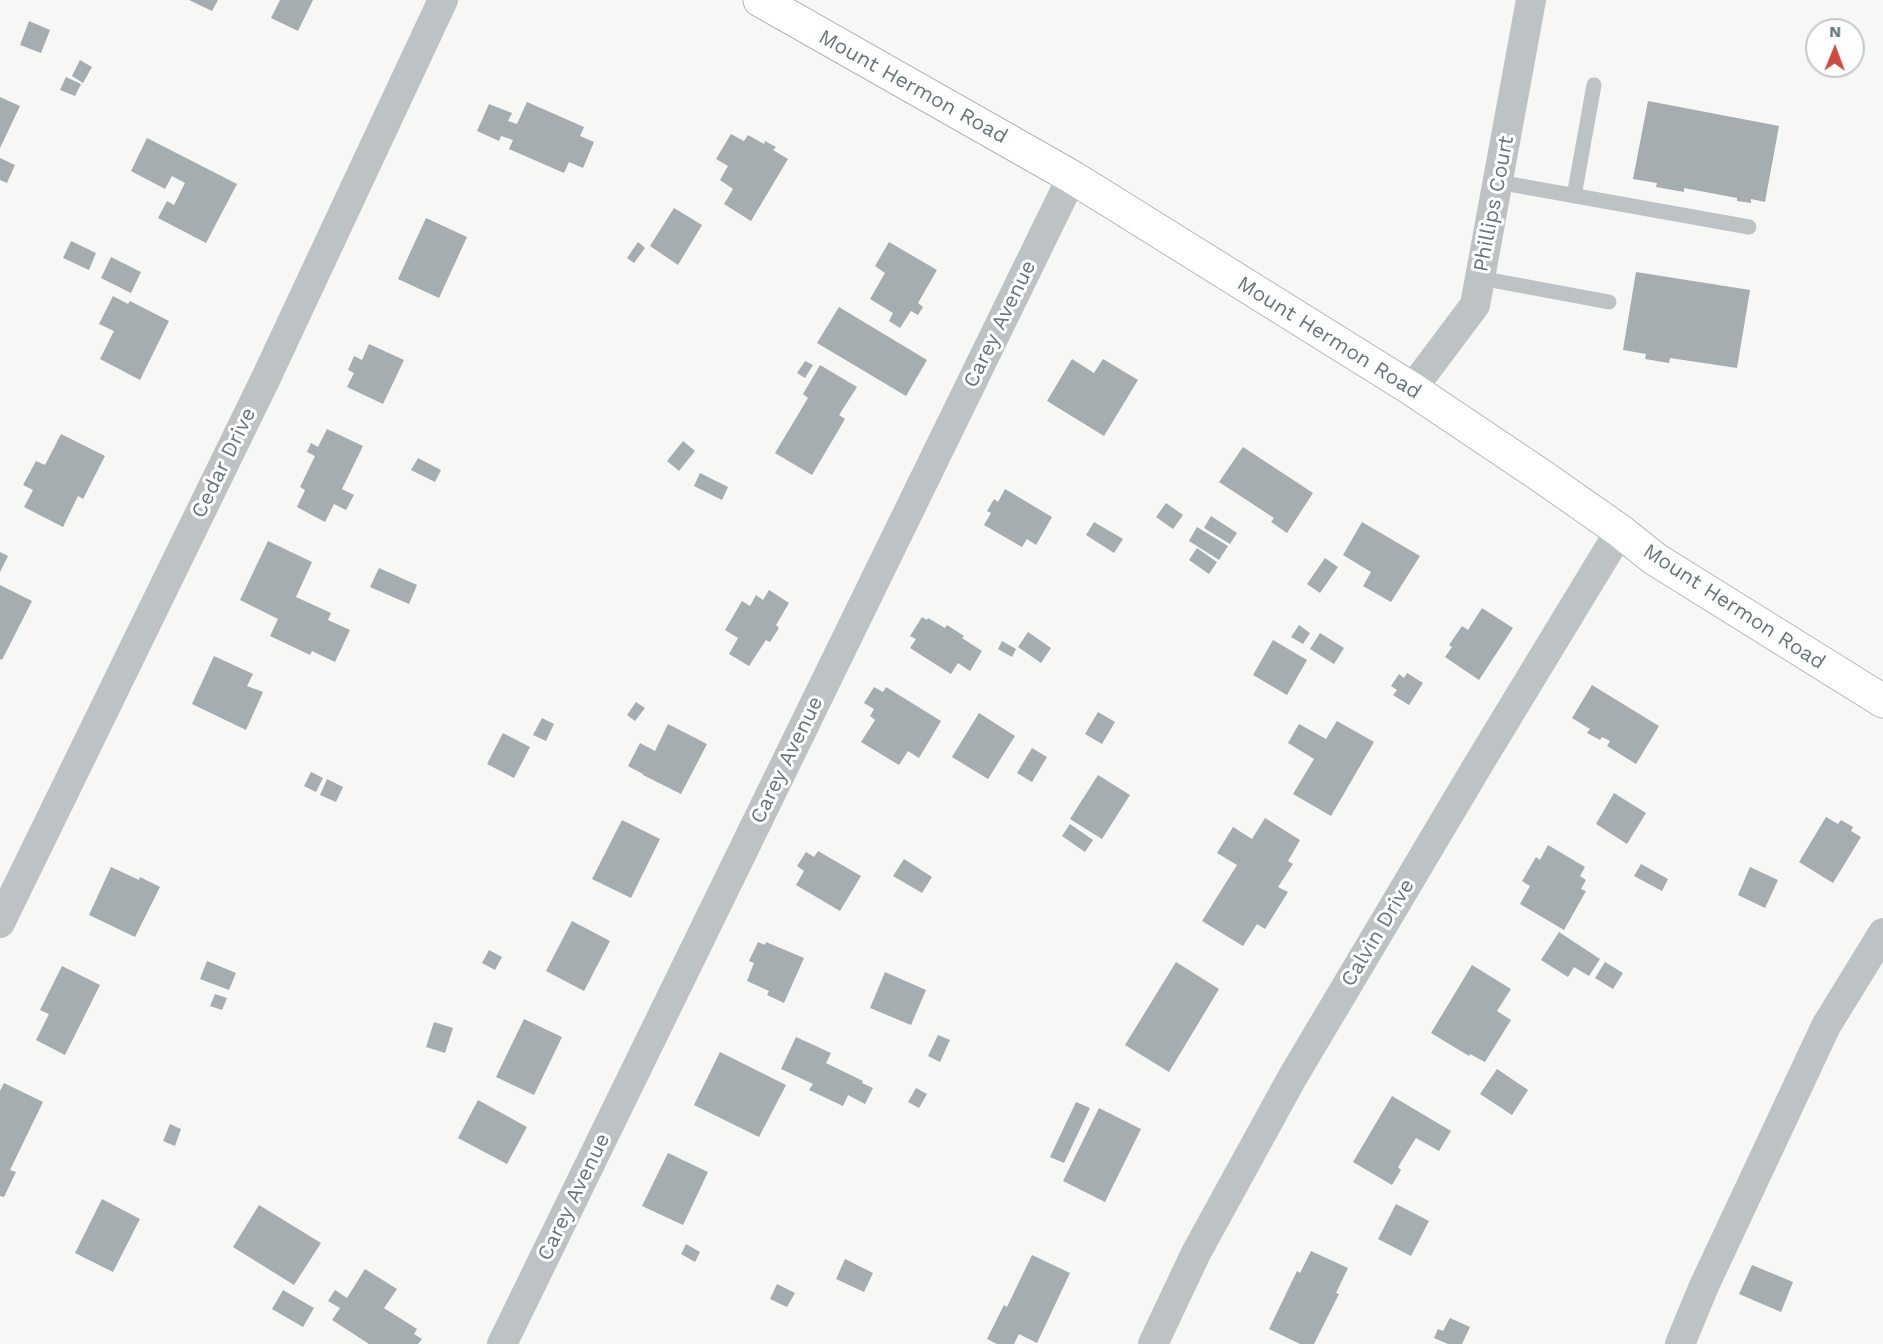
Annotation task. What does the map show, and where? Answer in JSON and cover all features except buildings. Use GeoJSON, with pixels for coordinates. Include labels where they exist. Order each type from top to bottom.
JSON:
{"type":"FeatureCollection","features":[{"type":"Feature","properties":{"kind":"main road","name":"Mount Hermon Road"},"geometry":{"type":"LineString","coordinates":[[760,0],[1072,177],[1412,389],[1543,477],[1620,531],[1655,559],[1883,701]]}},
{"type":"Feature","properties":{"kind":"street","name":"Cedar Drive"},"geometry":{"type":"LineString","coordinates":[[0,923],[265,380],[443,0]]}},
{"type":"Feature","properties":{"kind":"street","name":"Phillips Court"},"geometry":{"type":"LineString","coordinates":[[1412,389],[1474,305],[1531,0]]}},
{"type":"Feature","properties":{"kind":"street","name":"Carey Avenue"},"geometry":{"type":"LineString","coordinates":[[502,1344],[1072,177]]}},
{"type":"Feature","properties":{"kind":"street","name":"Calvin Drive"},"geometry":{"type":"LineString","coordinates":[[1153,1344],[1197,1253],[1298,1068],[1620,531]]}},
{"type":"Feature","properties":{"kind":"street"},"geometry":{"type":"LineString","coordinates":[[1680,1344],[1704,1286],[1826,1026],[1883,933]]}},
{"type":"Feature","properties":{"kind":"lane"},"geometry":{"type":"LineString","coordinates":[[1574,196],[1594,85]]}},
{"type":"Feature","properties":{"kind":"lane"},"geometry":{"type":"LineString","coordinates":[[1498,182],[1749,227]]}},
{"type":"Feature","properties":{"kind":"lane"},"geometry":{"type":"LineString","coordinates":[[1480,278],[1609,302]]}}]}
